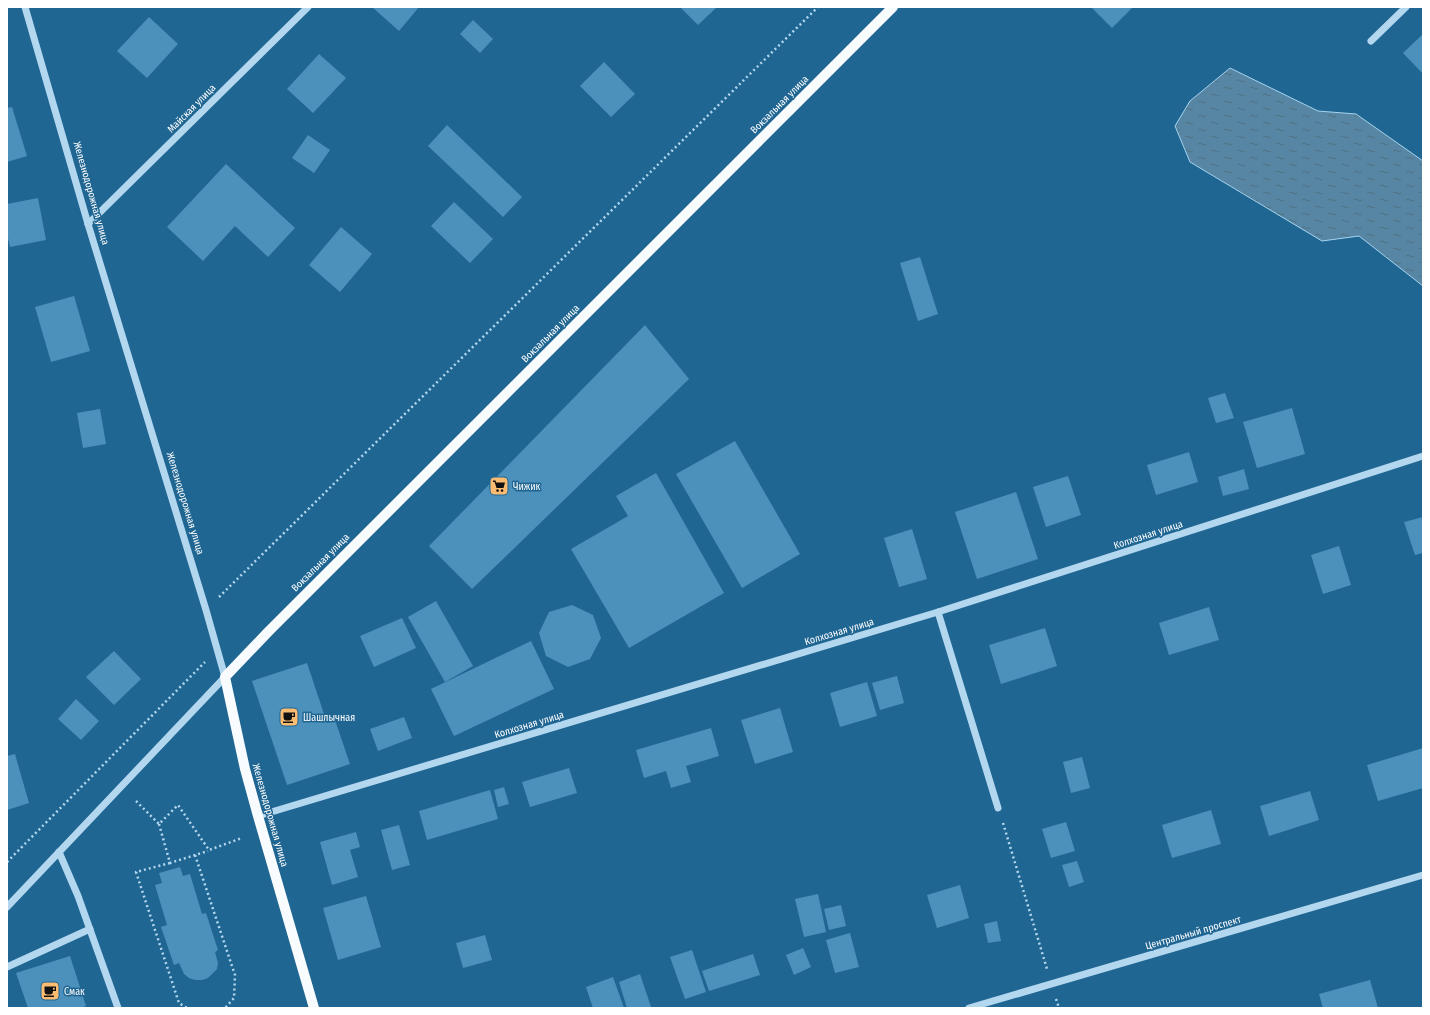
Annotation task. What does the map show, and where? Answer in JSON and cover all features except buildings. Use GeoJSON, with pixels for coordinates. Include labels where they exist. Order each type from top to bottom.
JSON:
{"type":"FeatureCollection","features":[{"type":"Feature","properties":{"kind":"main road","name":"Вокзальная улица"},"geometry":{"type":"LineString","coordinates":[[225,678],[273,626],[893,7]]}},
{"type":"Feature","properties":{"kind":"main road","name":"Железнодорожная улица"},"geometry":{"type":"LineString","coordinates":[[225,678],[245,769],[314,1008]]}},
{"type":"Feature","properties":{"kind":"street","name":"Железнодорожная улица"},"geometry":{"type":"LineString","coordinates":[[25,7],[88,224],[206,610],[225,678]]}},
{"type":"Feature","properties":{"kind":"street","name":"Майская улица"},"geometry":{"type":"LineString","coordinates":[[88,224],[308,7]]}},
{"type":"Feature","properties":{"kind":"street"},"geometry":{"type":"LineString","coordinates":[[1371,41],[1406,7]]}},
{"type":"Feature","properties":{"kind":"street","name":"Колхозная улица"},"geometry":{"type":"LineString","coordinates":[[258,816],[938,612],[1423,456]]}},
{"type":"Feature","properties":{"kind":"street"},"geometry":{"type":"LineString","coordinates":[[938,612],[998,808]]}},
{"type":"Feature","properties":{"kind":"street"},"geometry":{"type":"LineString","coordinates":[[7,907],[225,678]]}},
{"type":"Feature","properties":{"kind":"street"},"geometry":{"type":"LineString","coordinates":[[59,852],[78,896],[118,1008]]}},
{"type":"Feature","properties":{"kind":"street","name":"Центральный проспект"},"geometry":{"type":"LineString","coordinates":[[969,1008],[1423,875]]}},
{"type":"Feature","properties":{"kind":"street"},"geometry":{"type":"LineString","coordinates":[[7,967],[90,929]]}},
{"type":"Feature","properties":{"kind":"path"},"geometry":{"type":"LineString","coordinates":[[206,610],[818,7]]}},
{"type":"Feature","properties":{"kind":"path"},"geometry":{"type":"LineString","coordinates":[[7,862],[217,649]]}},
{"type":"Feature","properties":{"kind":"path"},"geometry":{"type":"LineString","coordinates":[[136,802],[159,824],[170,863]]}},
{"type":"Feature","properties":{"kind":"path"},"geometry":{"type":"LineString","coordinates":[[159,824],[178,805],[208,850]]}},
{"type":"Feature","properties":{"kind":"path"},"geometry":{"type":"LineString","coordinates":[[998,808],[1051,983]]}},
{"type":"Feature","properties":{"kind":"path"},"geometry":{"type":"LineString","coordinates":[[187,1008],[179,1003],[136,872],[170,863],[242,838]]}},
{"type":"Feature","properties":{"kind":"path"},"geometry":{"type":"LineString","coordinates":[[194,855],[235,975],[234,998],[226,1008]]}},
{"type":"Feature","properties":{"kind":"water"},"geometry":{"type":"Polygon","coordinates":[[[1230,68],[1318,111],[1356,114],[1423,161],[1423,286],[1359,236],[1322,241],[1190,162],[1175,126],[1190,101],[1230,68]]]}},
{"type":"Feature","properties":{"kind":"place","name":"Чижик"},"geometry":{"type":"Point","coordinates":[499,486]}},
{"type":"Feature","properties":{"kind":"place","name":"Шашлычная"},"geometry":{"type":"Point","coordinates":[289,717]}},
{"type":"Feature","properties":{"kind":"place","name":"Смак"},"geometry":{"type":"Point","coordinates":[50,991]}}]}
